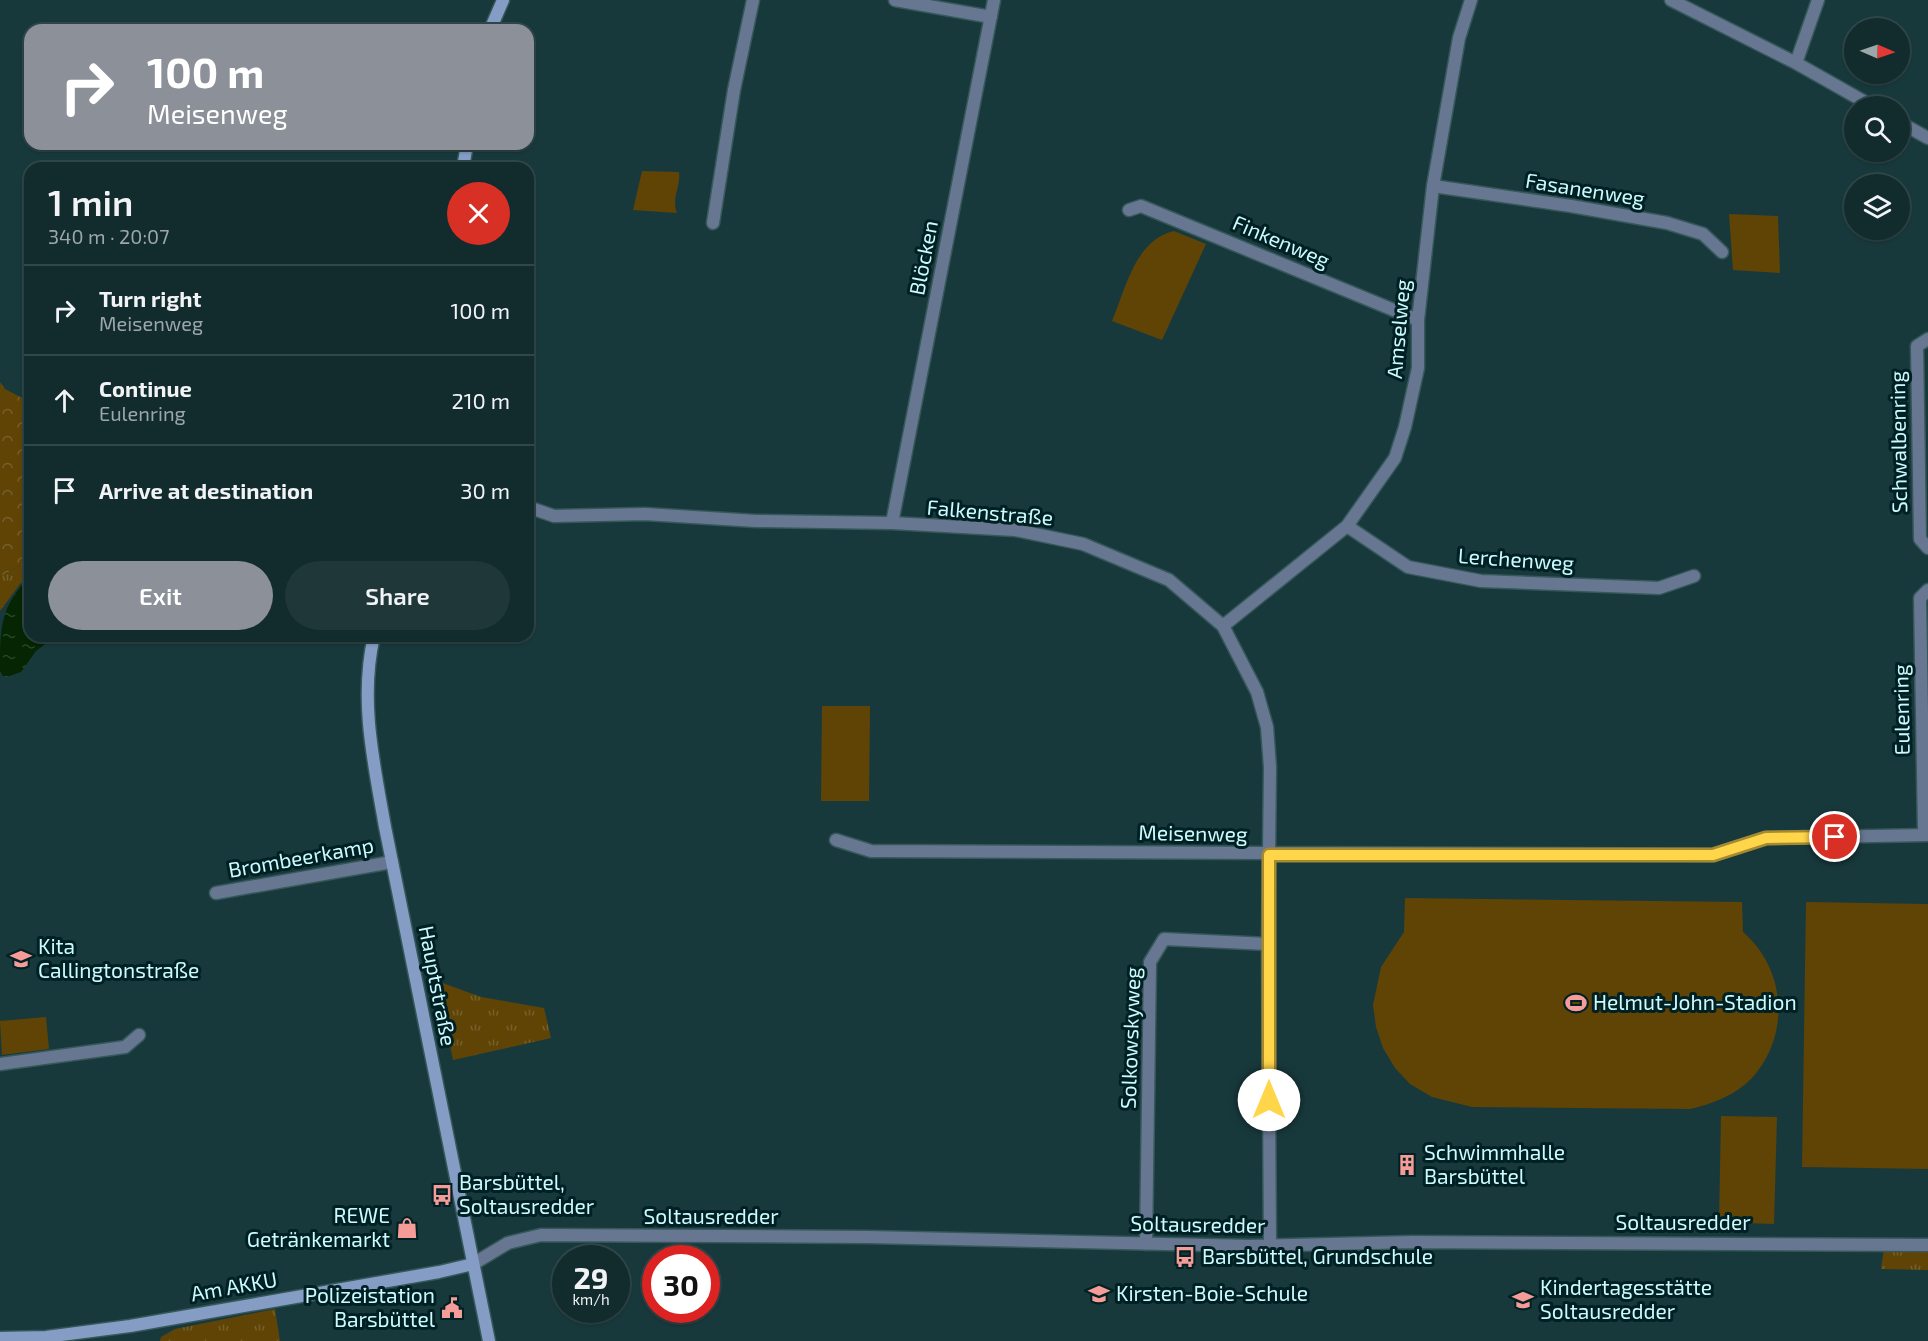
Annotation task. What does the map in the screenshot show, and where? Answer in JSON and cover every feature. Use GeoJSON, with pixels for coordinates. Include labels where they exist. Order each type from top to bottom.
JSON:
{"type":"FeatureCollection","features":[{"type":"Feature","properties":{"kind":"street"},"geometry":{"type":"LineString","coordinates":[[493,24],[503,0]]}},
{"type":"Feature","properties":{"kind":"street"},"geometry":{"type":"LineString","coordinates":[[713,223],[734,90],[753,0]]}},
{"type":"Feature","properties":{"kind":"street"},"geometry":{"type":"LineString","coordinates":[[895,0],[991,17]]}},
{"type":"Feature","properties":{"kind":"street","name":"Blöcken"},"geometry":{"type":"LineString","coordinates":[[892,523],[994,0]]}},
{"type":"Feature","properties":{"kind":"street","name":"Amselweg"},"geometry":{"type":"LineString","coordinates":[[1223,626],[1347,526],[1395,458],[1405,427],[1418,368],[1418,320],[1433,186],[1459,38],[1471,0]]}},
{"type":"Feature","properties":{"kind":"street"},"geometry":{"type":"LineString","coordinates":[[1671,0],[1796,63],[1854,96]]}},
{"type":"Feature","properties":{"kind":"street"},"geometry":{"type":"LineString","coordinates":[[1796,63],[1818,0]]}},
{"type":"Feature","properties":{"kind":"street"},"geometry":{"type":"LineString","coordinates":[[1910,128],[1928,138]]}},
{"type":"Feature","properties":{"kind":"street","name":"Fasanenweg"},"geometry":{"type":"LineString","coordinates":[[1433,186],[1667,223],[1703,234],[1722,252]]}},
{"type":"Feature","properties":{"kind":"street","name":"Finkenweg"},"geometry":{"type":"LineString","coordinates":[[1129,210],[1141,206],[1418,320]]}},
{"type":"Feature","properties":{"kind":"street","name":"Schwalbenring"},"geometry":{"type":"LineString","coordinates":[[1928,339],[1917,346],[1920,539],[1928,548]]}},
{"type":"Feature","properties":{"kind":"street","name":"Falkenstraße"},"geometry":{"type":"LineString","coordinates":[[534,509],[554,516],[645,514],[756,521],[892,523],[1015,530],[1083,544],[1169,580],[1223,626],[1257,692],[1267,727],[1270,767],[1268,944],[1270,1246]]}},
{"type":"Feature","properties":{"kind":"street","name":"Lerchenweg"},"geometry":{"type":"LineString","coordinates":[[1347,526],[1408,567],[1481,581],[1659,588],[1694,576]]}},
{"type":"Feature","properties":{"kind":"street","name":"Eulenring"},"geometry":{"type":"LineString","coordinates":[[1928,590],[1920,598],[1924,829],[1928,833]]}},
{"type":"Feature","properties":{"kind":"street","name":"Hauptstraße"},"geometry":{"type":"LineString","coordinates":[[373,642],[368,678],[370,742],[392,862],[489,1341]]}},
{"type":"Feature","properties":{"kind":"street","name":"Eulenring"},"geometry":{"type":"LineString","coordinates":[[1766,838],[1928,833]]}},
{"type":"Feature","properties":{"kind":"street","name":"Meisenweg"},"geometry":{"type":"LineString","coordinates":[[836,840],[871,851],[1269,855],[1713,855],[1766,838]]}},
{"type":"Feature","properties":{"kind":"street","name":"Brombeerkamp"},"geometry":{"type":"LineString","coordinates":[[216,893],[392,862]]}},
{"type":"Feature","properties":{"kind":"street","name":"Solkowskyweg"},"geometry":{"type":"LineString","coordinates":[[1146,1244],[1150,962],[1164,939],[1268,944]]}},
{"type":"Feature","properties":{"kind":"street"},"geometry":{"type":"LineString","coordinates":[[0,1064],[125,1047],[139,1035]]}},
{"type":"Feature","properties":{"kind":"street","name":"Soltausredder"},"geometry":{"type":"LineString","coordinates":[[473,1264],[508,1243],[541,1235],[868,1237],[1270,1246],[1412,1242],[1928,1245]]}},
{"type":"Feature","properties":{"kind":"street","name":"Am AKKU"},"geometry":{"type":"LineString","coordinates":[[0,1338],[46,1337],[130,1326],[428,1274],[473,1264]]}},
{"type":"Feature","properties":{"kind":"green space"},"geometry":{"type":"Polygon","coordinates":[[[642,171],[679,172],[675,202],[677,213],[633,210],[642,171]]]}},
{"type":"Feature","properties":{"kind":"green space"},"geometry":{"type":"Polygon","coordinates":[[[1729,214],[1778,216],[1780,273],[1733,270],[1729,214]]]}},
{"type":"Feature","properties":{"kind":"green space"},"geometry":{"type":"Polygon","coordinates":[[[1174,231],[1206,244],[1162,340],[1112,321],[1127,280],[1141,255],[1161,236],[1174,231]]]}},
{"type":"Feature","properties":{"kind":"green space"},"geometry":{"type":"Polygon","coordinates":[[[0,382],[5,389],[24,399],[24,563],[0,577],[0,382]]]}},
{"type":"Feature","properties":{"kind":"green space"},"geometry":{"type":"Polygon","coordinates":[[[24,563],[24,581],[0,611],[0,577],[24,563]]]}},
{"type":"Feature","properties":{"kind":"green space"},"geometry":{"type":"Polygon","coordinates":[[[822,706],[870,706],[869,801],[821,801],[822,706]]]}},
{"type":"Feature","properties":{"kind":"green space","name":"Helmut-John-Stadion"},"geometry":{"type":"Polygon","coordinates":[[[1405,898],[1742,902],[1743,932],[1768,964],[1775,983],[1778,1003],[1778,1023],[1765,1061],[1752,1078],[1739,1089],[1723,1098],[1690,1109],[1472,1107],[1432,1097],[1410,1084],[1395,1068],[1383,1048],[1376,1027],[1373,1005],[1381,967],[1404,932],[1405,898]]]}},
{"type":"Feature","properties":{"kind":"green space"},"geometry":{"type":"Polygon","coordinates":[[[1806,902],[1928,904],[1928,1169],[1802,1167],[1806,902]]]}},
{"type":"Feature","properties":{"kind":"green space"},"geometry":{"type":"Polygon","coordinates":[[[437,981],[481,997],[544,1008],[551,1038],[453,1060],[437,981]]]}},
{"type":"Feature","properties":{"kind":"green space"},"geometry":{"type":"Polygon","coordinates":[[[46,1017],[49,1049],[2,1055],[0,1021],[46,1017]]]}},
{"type":"Feature","properties":{"kind":"green space"},"geometry":{"type":"Polygon","coordinates":[[[1721,1116],[1777,1117],[1774,1224],[1719,1222],[1721,1116]]]}},
{"type":"Feature","properties":{"kind":"green space"},"geometry":{"type":"Polygon","coordinates":[[[1884,1248],[1928,1249],[1928,1270],[1881,1269],[1884,1248]]]}},
{"type":"Feature","properties":{"kind":"green space"},"geometry":{"type":"Polygon","coordinates":[[[275,1309],[280,1341],[160,1341],[161,1337],[175,1329],[275,1309]]]}},
{"type":"Feature","properties":{"kind":"water"},"geometry":{"type":"Polygon","coordinates":[[[24,583],[24,642],[48,642],[36,651],[21,672],[4,678],[0,671],[2,630],[7,608],[24,583]]]}},
{"type":"Feature","properties":{"kind":"place","name":"Kita Callingtonstraße"},"geometry":{"type":"Point","coordinates":[21,959]}},
{"type":"Feature","properties":{"kind":"place","name":"Helmut-John-Stadion"},"geometry":{"type":"Point","coordinates":[1576,1003]}},
{"type":"Feature","properties":{"kind":"place","name":"Schwimmhalle Barsbüttel"},"geometry":{"type":"Point","coordinates":[1407,1165]}},
{"type":"Feature","properties":{"kind":"place","name":"Barsbüttel, Soltausredder"},"geometry":{"type":"Point","coordinates":[442,1195]}},
{"type":"Feature","properties":{"kind":"place","name":"REWE Getränkemarkt"},"geometry":{"type":"Point","coordinates":[407,1228]}},
{"type":"Feature","properties":{"kind":"place","name":"Barsbüttel, Grundschule"},"geometry":{"type":"Point","coordinates":[1185,1257]}},
{"type":"Feature","properties":{"kind":"place","name":"Kirsten-Boie-Schule"},"geometry":{"type":"Point","coordinates":[1099,1294]}},
{"type":"Feature","properties":{"kind":"place","name":"Kindertagesstätte Soltausredder"},"geometry":{"type":"Point","coordinates":[1523,1300]}},
{"type":"Feature","properties":{"kind":"place","name":"Polizeistation Barsbüttel"},"geometry":{"type":"Point","coordinates":[452,1308]}},
{"type":"Feature","properties":{"kind":"route"},"geometry":{"type":"LineString","coordinates":[[1269,1100],[1269,855],[1326,853],[1713,855],[1766,838],[1835,837]]}}]}
